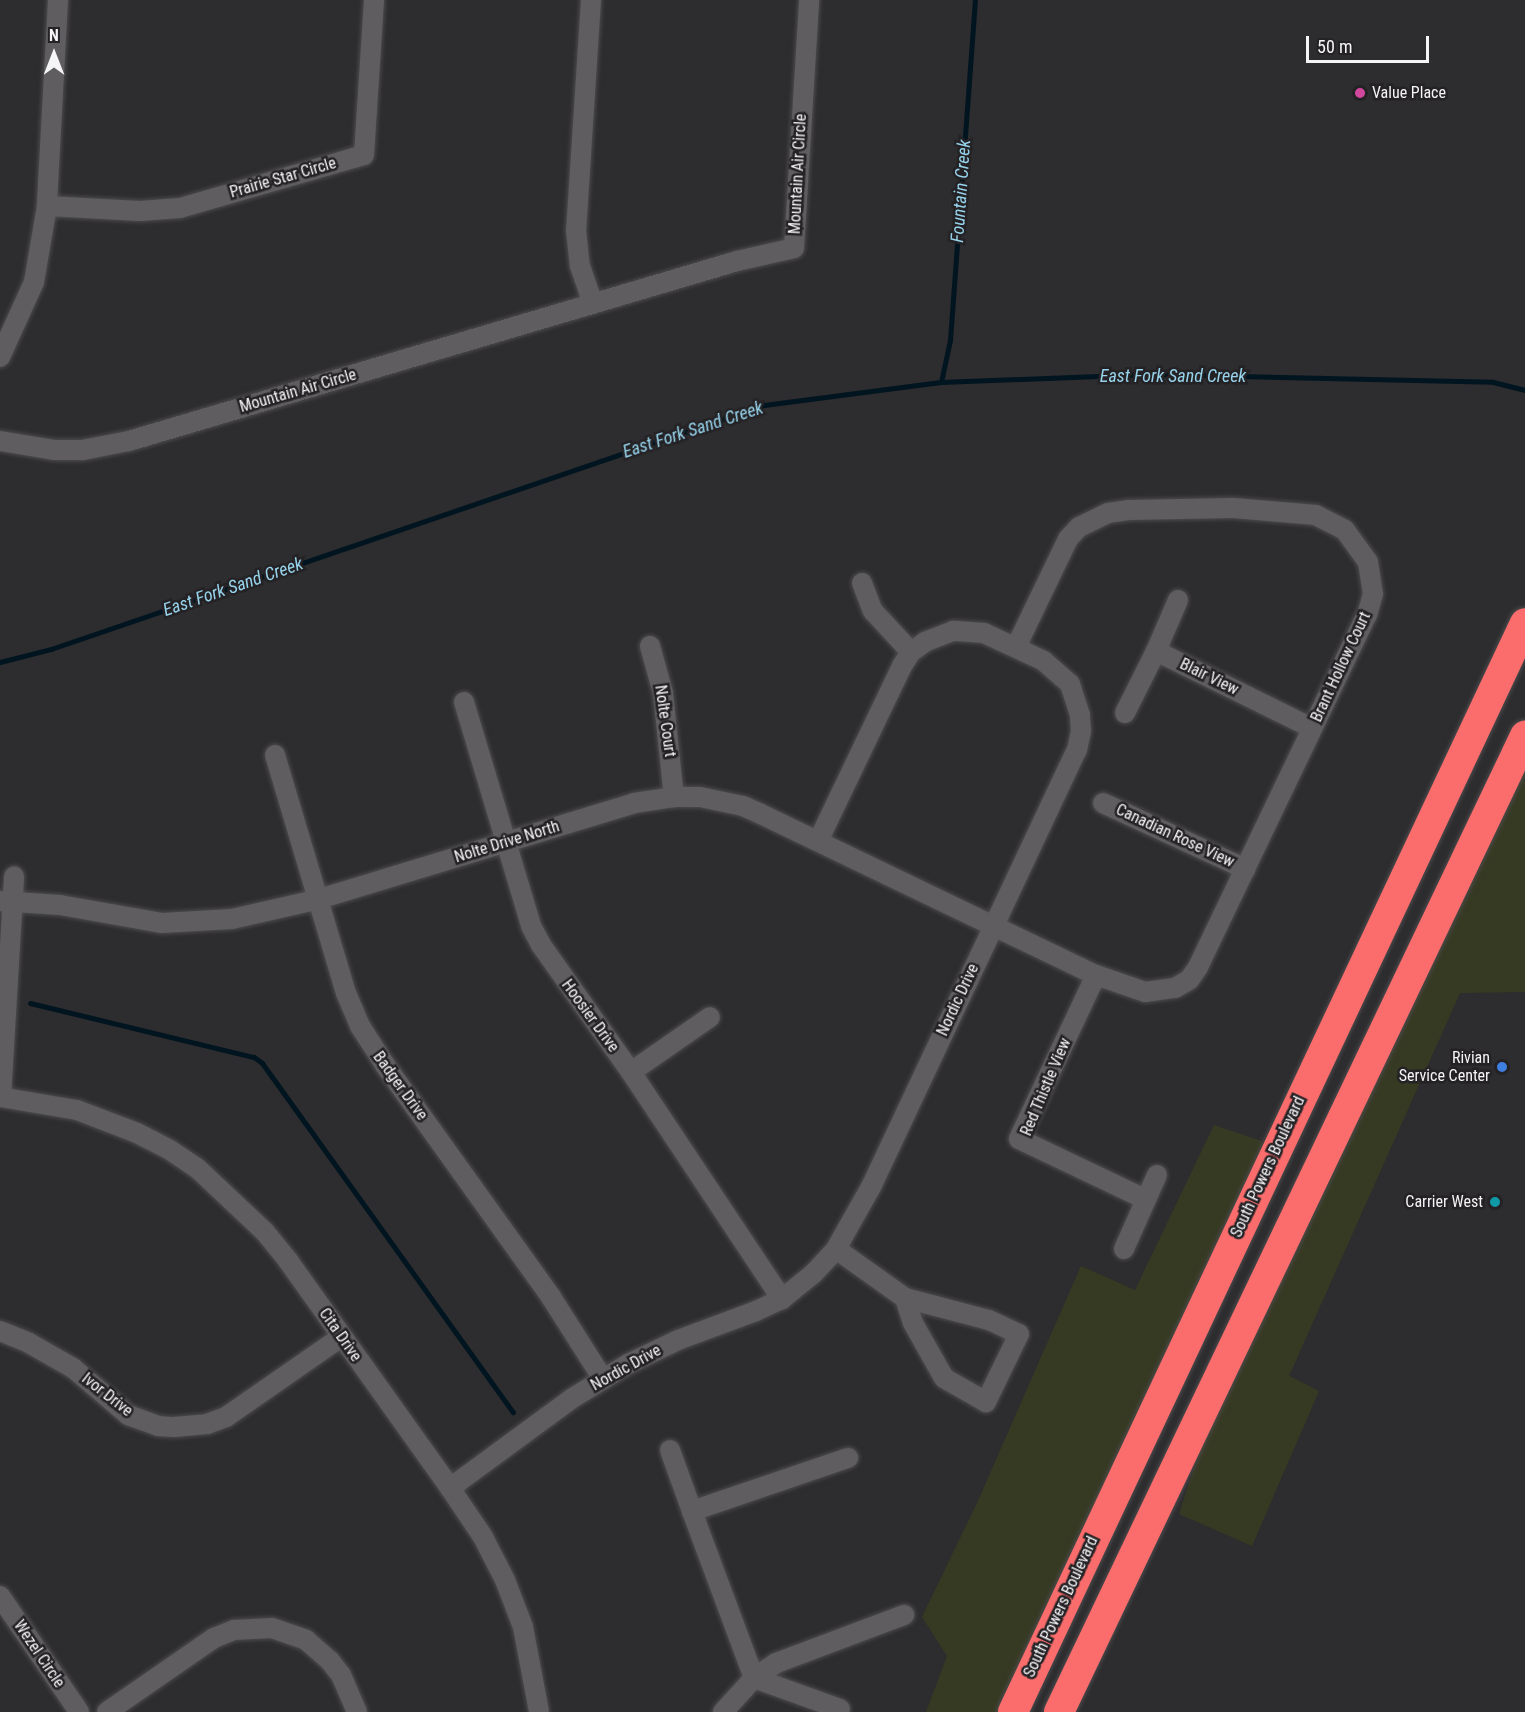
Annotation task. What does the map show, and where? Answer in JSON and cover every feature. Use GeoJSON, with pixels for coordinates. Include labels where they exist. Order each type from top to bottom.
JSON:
{"type":"FeatureCollection","features":[{"type":"Feature","properties":{"kind":"highway","name":"South Powers Boulevard"},"geometry":{"type":"LineString","coordinates":[[1013,1712],[1525,623]]}},
{"type":"Feature","properties":{"kind":"highway"},"geometry":{"type":"LineString","coordinates":[[1059,1712],[1525,736]]}},
{"type":"Feature","properties":{"kind":"street"},"geometry":{"type":"LineString","coordinates":[[0,357],[34,282],[47,206],[58,0]]}},
{"type":"Feature","properties":{"kind":"street","name":"Prairie Star Circle"},"geometry":{"type":"LineString","coordinates":[[47,206],[140,211],[180,208],[364,155],[374,0]]}},
{"type":"Feature","properties":{"kind":"street"},"geometry":{"type":"LineString","coordinates":[[591,0],[576,230],[580,266],[593,304]]}},
{"type":"Feature","properties":{"kind":"street","name":"Mountain Air Circle"},"geometry":{"type":"LineString","coordinates":[[0,441],[55,450],[106,447],[737,261],[794,248],[808,0]]}},
{"type":"Feature","properties":{"kind":"street","name":"Brant Hollow Court"},"geometry":{"type":"LineString","coordinates":[[993,926],[1096,975],[1145,992],[1175,988],[1189,980],[1198,967],[1246,869],[1367,615],[1373,594],[1368,562],[1345,530],[1316,514],[1222,508],[1129,510],[1093,518],[1079,527],[1060,552],[1016,646]]}},
{"type":"Feature","properties":{"kind":"street"},"geometry":{"type":"LineString","coordinates":[[862,583],[873,611],[911,652]]}},
{"type":"Feature","properties":{"kind":"street"},"geometry":{"type":"LineString","coordinates":[[1125,713],[1178,600]]}},
{"type":"Feature","properties":{"kind":"street","name":"Nordic Drive"},"geometry":{"type":"LineString","coordinates":[[450,1488],[603,1379],[651,1352],[782,1299],[813,1275],[836,1249],[871,1187],[1077,750],[1081,731],[1077,700],[1070,684],[1044,661],[984,633],[968,630],[939,635],[911,652],[902,666],[818,841]]}},
{"type":"Feature","properties":{"kind":"street","name":"Nolte Court"},"geometry":{"type":"LineString","coordinates":[[650,646],[663,693],[674,797]]}},
{"type":"Feature","properties":{"kind":"street","name":"Blair View"},"geometry":{"type":"LineString","coordinates":[[1156,651],[1312,728]]}},
{"type":"Feature","properties":{"kind":"street","name":"Hoosier Drive"},"geometry":{"type":"LineString","coordinates":[[464,702],[531,926],[541,945],[631,1072],[782,1299]]}},
{"type":"Feature","properties":{"kind":"street","name":"Badger Drive"},"geometry":{"type":"LineString","coordinates":[[275,755],[346,993],[371,1045],[538,1278],[603,1379]]}},
{"type":"Feature","properties":{"kind":"street","name":"Nolte Drive North"},"geometry":{"type":"LineString","coordinates":[[6,901],[60,905],[140,920],[184,923],[232,919],[319,899],[634,803],[674,797],[700,797],[743,806],[993,926]]}},
{"type":"Feature","properties":{"kind":"street","name":"Canadian Rose View"},"geometry":{"type":"LineString","coordinates":[[1103,803],[1246,869]]}},
{"type":"Feature","properties":{"kind":"street"},"geometry":{"type":"LineString","coordinates":[[0,1097],[6,901],[14,876]]}},
{"type":"Feature","properties":{"kind":"street","name":"Red Thistle View"},"geometry":{"type":"LineString","coordinates":[[1096,975],[1019,1139],[1146,1199]]}},
{"type":"Feature","properties":{"kind":"street"},"geometry":{"type":"LineString","coordinates":[[631,1072],[710,1017]]}},
{"type":"Feature","properties":{"kind":"street","name":"Cita Drive"},"geometry":{"type":"LineString","coordinates":[[0,1097],[53,1105],[100,1118],[162,1145],[197,1168],[265,1232],[289,1262],[483,1537],[505,1580],[523,1627],[539,1712]]}},
{"type":"Feature","properties":{"kind":"street"},"geometry":{"type":"LineString","coordinates":[[1124,1249],[1157,1175]]}},
{"type":"Feature","properties":{"kind":"street"},"geometry":{"type":"LineString","coordinates":[[836,1249],[905,1299],[989,1320],[1019,1334],[986,1402],[945,1378],[913,1323],[905,1299]]}},
{"type":"Feature","properties":{"kind":"street","name":"Ivor Drive"},"geometry":{"type":"LineString","coordinates":[[0,1330],[73,1368],[128,1415],[158,1426],[174,1427],[207,1425],[226,1417],[341,1338]]}},
{"type":"Feature","properties":{"kind":"street"},"geometry":{"type":"LineString","coordinates":[[670,1450],[754,1678],[840,1709]]}},
{"type":"Feature","properties":{"kind":"street"},"geometry":{"type":"LineString","coordinates":[[692,1511],[848,1458]]}},
{"type":"Feature","properties":{"kind":"street","name":"Wezel Circle"},"geometry":{"type":"LineString","coordinates":[[0,1596],[79,1712]]}},
{"type":"Feature","properties":{"kind":"street"},"geometry":{"type":"LineString","coordinates":[[723,1712],[754,1678],[776,1663],[904,1615]]}},
{"type":"Feature","properties":{"kind":"street"},"geometry":{"type":"LineString","coordinates":[[107,1712],[214,1638],[234,1630],[272,1628],[306,1640],[330,1661],[341,1675],[357,1712]]}},
{"type":"Feature","properties":{"kind":"green space"},"geometry":{"type":"Polygon","coordinates":[[[1525,736],[1525,992],[1460,993],[1289,1376],[1319,1391],[1252,1546],[1179,1514],[1232,1349],[1525,736]]]}},
{"type":"Feature","properties":{"kind":"green space"},"geometry":{"type":"Polygon","coordinates":[[[1214,1125],[1262,1141],[1268,1169],[1014,1712],[926,1712],[947,1656],[922,1617],[977,1503],[1081,1266],[1135,1290],[1214,1125]]]}},
{"type":"Feature","properties":{"kind":"waterway","name":"Fountain Creek"},"geometry":{"type":"LineString","coordinates":[[941,382],[950,340],[975,0]]}},
{"type":"Feature","properties":{"kind":"waterway","name":"East Fork Sand Creek"},"geometry":{"type":"LineString","coordinates":[[0,662],[51,649],[764,405],[941,382],[1148,374],[1493,382],[1525,390]]}},
{"type":"Feature","properties":{"kind":"waterway"},"geometry":{"type":"LineString","coordinates":[[30,1003],[254,1057],[262,1063],[513,1412]]}},
{"type":"Feature","properties":{"kind":"place","name":"Value Place"},"geometry":{"type":"Point","coordinates":[1360,93]}},
{"type":"Feature","properties":{"kind":"place","name":"Rivian Service Center"},"geometry":{"type":"Point","coordinates":[1502,1067]}},
{"type":"Feature","properties":{"kind":"place","name":"Carrier West"},"geometry":{"type":"Point","coordinates":[1495,1202]}}]}
